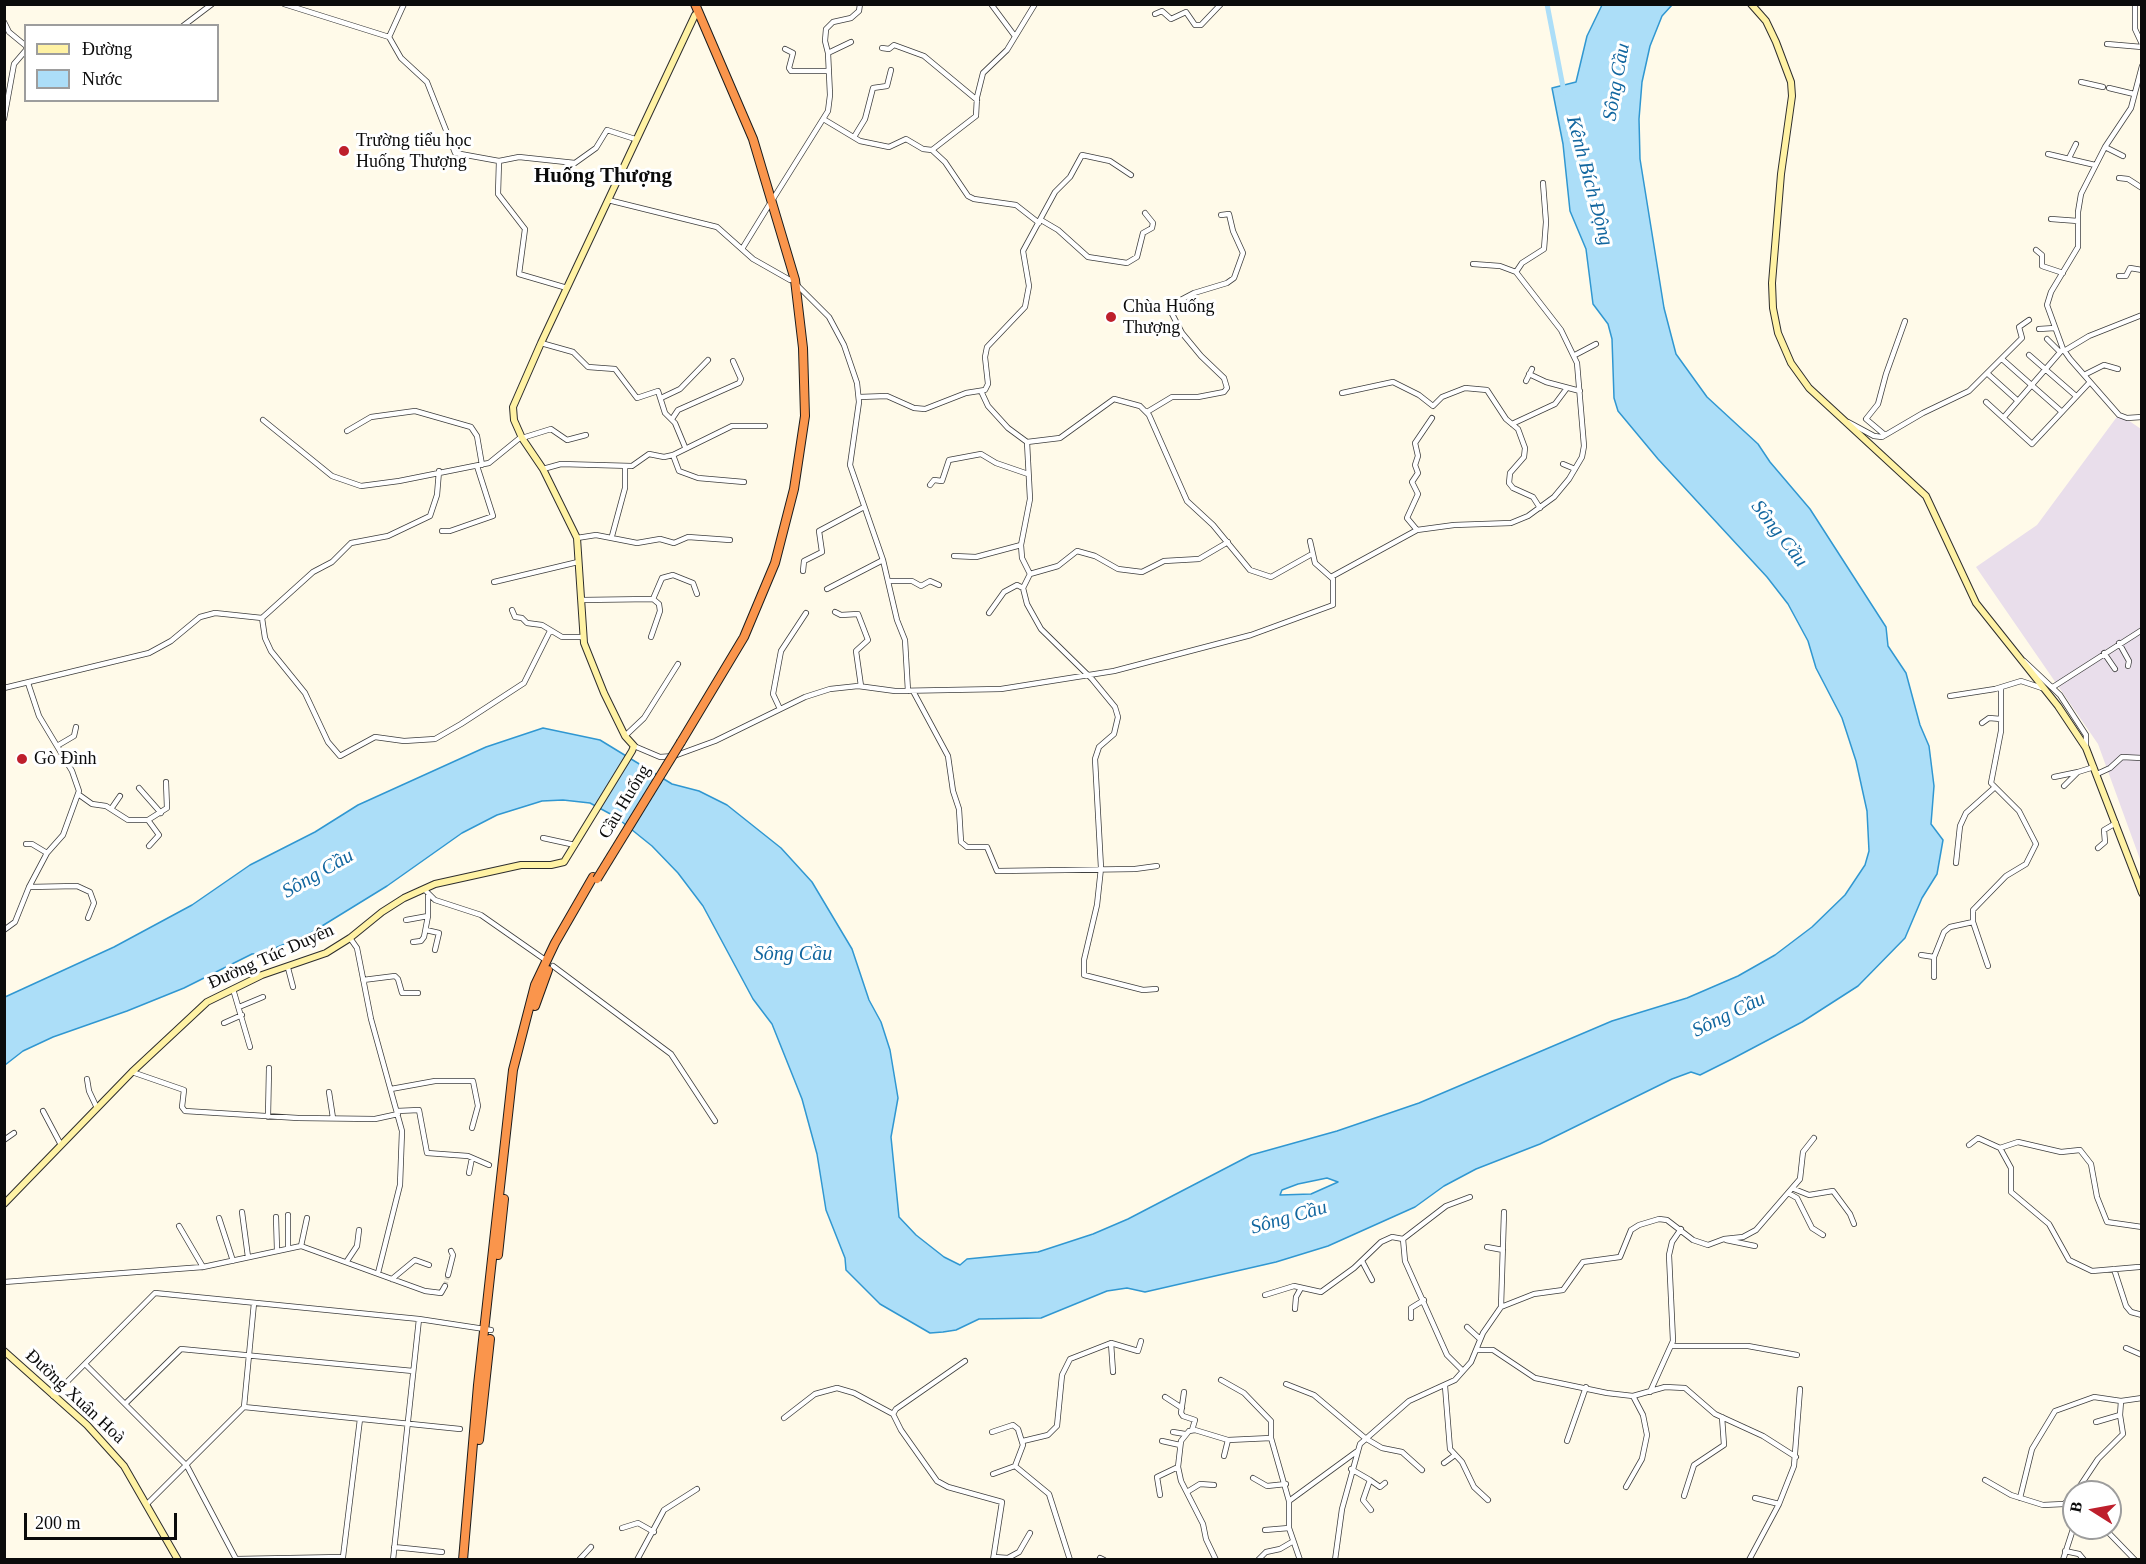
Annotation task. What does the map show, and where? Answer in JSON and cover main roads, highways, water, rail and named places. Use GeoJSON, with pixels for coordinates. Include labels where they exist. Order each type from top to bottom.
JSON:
{"type":"FeatureCollection","features":[{"type":"Feature","properties":{"kind":"highway","name":"Cầu Huống"},"geometry":{"type":"LineString","coordinates":[[488,1329],[520,1060],[535,1005],[555,954],[595,878],[744,637],[776,563],[794,489],[805,416],[800,338],[793,283],[771,202],[695,8]]}},
{"type":"Feature","properties":{"kind":"highway"},"geometry":{"type":"LineString","coordinates":[[463,1560],[464,1523],[488,1329]]}},
{"type":"Feature","properties":{"kind":"highway"},"geometry":{"type":"LineString","coordinates":[[468,1560],[488,1329]]}},
{"type":"Feature","properties":{"kind":"water","name":"Sông Cầu"},"geometry":{"type":"Polygon","coordinates":[[[1602,5],[1672,5],[1662,16],[1650,46],[1642,82],[1639,119],[1640,159],[1664,308],[1676,354],[1707,397],[1758,444],[1770,462],[1810,509],[1886,627],[1888,646],[1906,673],[1920,725],[1929,746],[1934,786],[1931,824],[1943,840],[1937,874],[1922,898],[1905,938],[1858,986],[1802,1022],[1700,1075],[1691,1072],[1672,1079],[1540,1144],[1476,1169],[1444,1186],[1415,1207],[1328,1246],[1276,1262],[1145,1292],[1127,1288],[1107,1291],[1041,1318],[979,1319],[956,1330],[930,1333],[880,1304],[846,1270],[845,1258],[826,1210],[817,1154],[802,1099],[772,1024],[753,999],[703,906],[678,873],[652,846],[616,817],[590,803],[563,800],[542,801],[497,815],[462,833],[387,886],[309,934],[263,953],[252,954],[184,988],[127,1011],[53,1037],[23,1051],[5,1065],[5,997],[114,947],[192,905],[250,865],[315,832],[358,805],[486,747],[543,728],[600,740],[672,784],[699,791],[727,805],[781,848],[812,882],[852,949],[869,1000],[881,1022],[890,1050],[898,1098],[891,1137],[899,1217],[916,1235],[944,1257],[960,1265],[967,1259],[1038,1252],[1093,1234],[1128,1219],[1251,1155],[1337,1131],[1419,1103],[1612,1021],[1687,998],[1738,976],[1775,955],[1812,927],[1845,895],[1865,865],[1869,851],[1867,811],[1856,761],[1842,718],[1816,668],[1808,641],[1788,604],[1767,577],[1658,459],[1618,411],[1614,398],[1612,339],[1608,324],[1593,304],[1586,249],[1570,211],[1563,144],[1552,88],[1576,82],[1587,36],[1602,5]],[[1327,1178],[1298,1184],[1282,1190],[1280,1195],[1311,1194],[1338,1182],[1327,1178]]]}},
{"type":"Feature","properties":{"kind":"waterway","name":"Kênh Bích Động"},"geometry":{"type":"LineString","coordinates":[[1547,4],[1564,92]]}},
{"type":"Feature","properties":{"kind":"tunnel"},"geometry":{"type":"LineString","coordinates":[[445,1286],[448,1275]]}},
{"type":"Feature","properties":{"kind":"place","name":"Trường tiểu học Huống Thượng"},"geometry":{"type":"Point","coordinates":[344,151]}},
{"type":"Feature","properties":{"kind":"place","name":"Chùa Huống Thượng"},"geometry":{"type":"Point","coordinates":[1111,317]}},
{"type":"Feature","properties":{"kind":"place","name":"Gò Đình"},"geometry":{"type":"Point","coordinates":[22,759]}},
{"type":"Feature","properties":{"kind":"district","name":"Huống Thượng"},"geometry":{"type":"Point","coordinates":[603,177]}}]}
